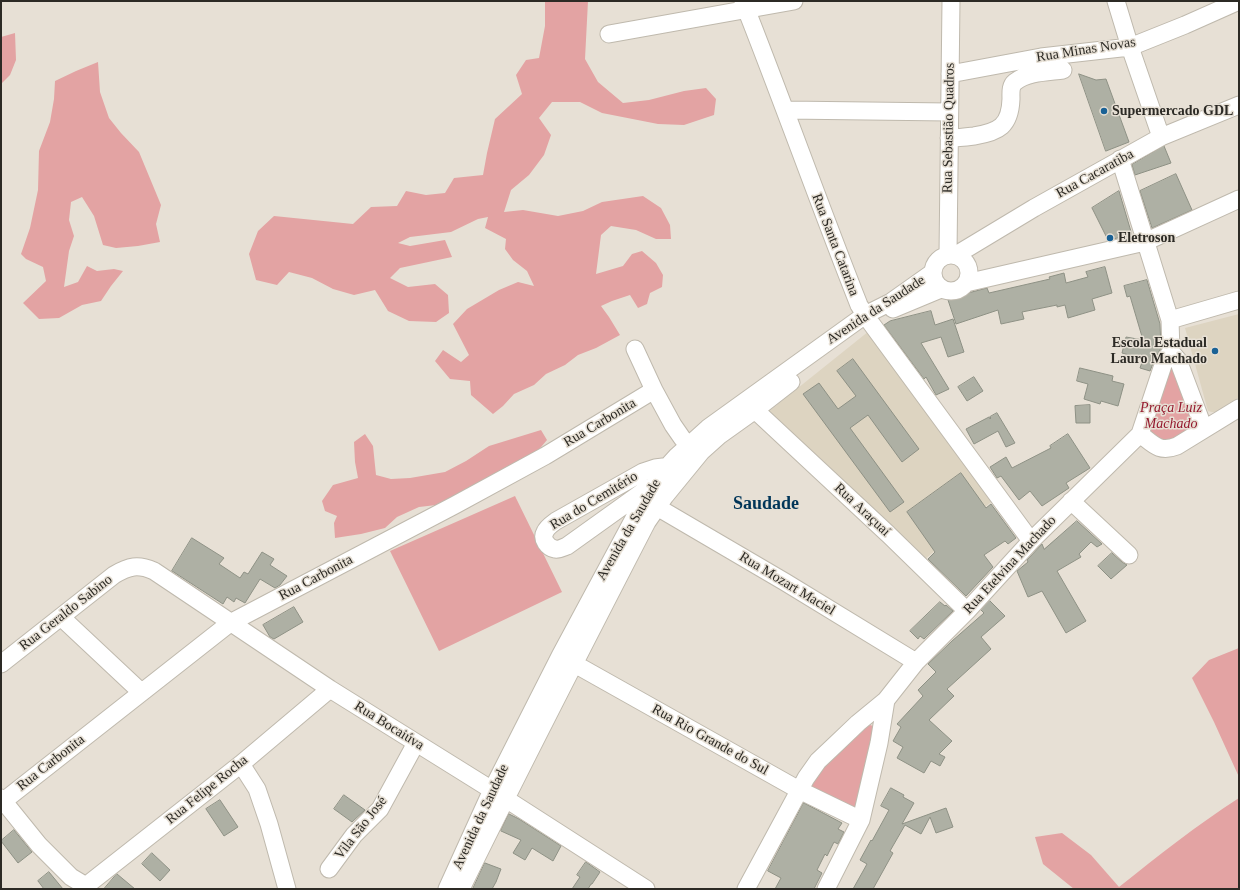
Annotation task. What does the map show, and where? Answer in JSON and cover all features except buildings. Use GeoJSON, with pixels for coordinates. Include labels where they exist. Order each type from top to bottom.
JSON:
{"type":"FeatureCollection","features":[{"type":"Feature","properties":{"kind":"street"},"geometry":{"type":"LineString","coordinates":[[609,34],[745,5],[794,1]]}},
{"type":"Feature","properties":{"kind":"street","name":"Rua Sebastião Quadros"},"geometry":{"type":"LineString","coordinates":[[951,1],[949,138],[952,255]]}},
{"type":"Feature","properties":{"kind":"street"},"geometry":{"type":"LineString","coordinates":[[1116,1],[1161,137]]}},
{"type":"Feature","properties":{"kind":"street","name":"Rua Minas Novas"},"geometry":{"type":"LineString","coordinates":[[950,74],[1041,57],[1130,47],[1239,1]]}},
{"type":"Feature","properties":{"kind":"street","name":"Rua Santa Catarina"},"geometry":{"type":"LineString","coordinates":[[745,5],[786,110],[826,222],[859,305],[1031,541]]}},
{"type":"Feature","properties":{"kind":"street"},"geometry":{"type":"LineString","coordinates":[[949,138],[981,135],[998,130],[1009,114],[1011,90],[1014,83],[1019,79],[1035,74],[1063,70]]}},
{"type":"Feature","properties":{"kind":"street","name":"Rua Cacaratiba"},"geometry":{"type":"LineString","coordinates":[[952,255],[1161,137],[1239,105]]}},
{"type":"Feature","properties":{"kind":"street"},"geometry":{"type":"LineString","coordinates":[[786,110],[949,112]]}},
{"type":"Feature","properties":{"kind":"street"},"geometry":{"type":"LineString","coordinates":[[1120,159],[1170,320],[1171,352],[1178,360],[1204,429]]}},
{"type":"Feature","properties":{"kind":"street"},"geometry":{"type":"LineString","coordinates":[[966,283],[1145,242],[1239,199]]}},
{"type":"Feature","properties":{"kind":"street"},"geometry":{"type":"LineString","coordinates":[[952,255],[962,258],[967,264],[969,277],[966,283],[959,289],[950,291],[942,289],[935,282],[932,273],[936,261],[942,256],[952,255]]}},
{"type":"Feature","properties":{"kind":"street","name":"Avenida da Saudade"},"geometry":{"type":"LineString","coordinates":[[567,660],[647,522],[694,454],[708,428],[932,273]]}},
{"type":"Feature","properties":{"kind":"street","name":"Avenida da Saudade"},"geometry":{"type":"LineString","coordinates":[[447,889],[499,794],[567,660],[632,519],[655,482],[667,467],[694,454],[755,410],[867,317],[942,289]]}},
{"type":"Feature","properties":{"kind":"street"},"geometry":{"type":"LineString","coordinates":[[1170,320],[1239,300]]}},
{"type":"Feature","properties":{"kind":"street"},"geometry":{"type":"LineString","coordinates":[[635,349],[654,390],[673,425],[694,454]]}},
{"type":"Feature","properties":{"kind":"street"},"geometry":{"type":"LineString","coordinates":[[1171,352],[1163,365],[1140,434],[1154,445],[1163,449],[1169,449],[1177,446],[1239,408]]}},
{"type":"Feature","properties":{"kind":"street","name":"Rua Carbonita"},"geometry":{"type":"LineString","coordinates":[[2,801],[230,623],[545,456],[654,390]]}},
{"type":"Feature","properties":{"kind":"street","name":"Rua Araçuaí"},"geometry":{"type":"LineString","coordinates":[[755,410],[888,534],[967,611]]}},
{"type":"Feature","properties":{"kind":"street","name":"Rua Etelvina Machado"},"geometry":{"type":"LineString","coordinates":[[746,889],[806,778],[823,757],[858,723],[886,700],[916,662],[967,611],[1031,541],[1140,434]]}},
{"type":"Feature","properties":{"kind":"street","name":"Rua do Cemitério"},"geometry":{"type":"LineString","coordinates":[[655,482],[567,546],[556,550],[549,547],[545,542],[545,531],[556,521],[643,472],[667,467]]}},
{"type":"Feature","properties":{"kind":"street"},"geometry":{"type":"LineString","coordinates":[[655,482],[676,481]]}},
{"type":"Feature","properties":{"kind":"street"},"geometry":{"type":"LineString","coordinates":[[1071,501],[1129,555]]}},
{"type":"Feature","properties":{"kind":"street","name":"Rua Mozart Maciel"},"geometry":{"type":"LineString","coordinates":[[657,506],[916,662]]}},
{"type":"Feature","properties":{"kind":"street","name":"Rua Bocaiúva"},"geometry":{"type":"LineString","coordinates":[[133,566],[145,567],[154,571],[330,689],[416,744],[499,794],[646,889]]}},
{"type":"Feature","properties":{"kind":"street","name":"Rua Geraldo Sabino"},"geometry":{"type":"LineString","coordinates":[[1,664],[114,575],[133,566]]}},
{"type":"Feature","properties":{"kind":"street"},"geometry":{"type":"LineString","coordinates":[[61,617],[141,692]]}},
{"type":"Feature","properties":{"kind":"street","name":"Rua Rio Grande do Sul"},"geometry":{"type":"LineString","coordinates":[[567,660],[799,790],[861,820]]}},
{"type":"Feature","properties":{"kind":"street","name":"Rua Felipe Rocha"},"geometry":{"type":"LineString","coordinates":[[84,887],[241,764],[330,689]]}},
{"type":"Feature","properties":{"kind":"street","name":"Rua Etelvina Machado"},"geometry":{"type":"LineString","coordinates":[[826,889],[861,820],[879,743],[886,700]]}},
{"type":"Feature","properties":{"kind":"street","name":"Vila São José"},"geometry":{"type":"LineString","coordinates":[[329,870],[354,835],[380,809],[416,744]]}},
{"type":"Feature","properties":{"kind":"street"},"geometry":{"type":"LineString","coordinates":[[241,764],[257,789],[269,824],[287,889]]}},
{"type":"Feature","properties":{"kind":"street","name":"Avenida da Saudade"},"geometry":{"type":"LineString","coordinates":[[461,889],[499,794]]}},
{"type":"Feature","properties":{"kind":"street"},"geometry":{"type":"LineString","coordinates":[[2,801],[39,845],[61,868],[84,887]]}},
{"type":"Feature","properties":{"kind":"shaded area","name":"Escola Estadual Lauro Machado"},"geometry":{"type":"Polygon","coordinates":[[[1239,314],[1239,397],[1216,412],[1208,411],[1185,328],[1239,314]]]}},
{"type":"Feature","properties":{"kind":"shaded area"},"geometry":{"type":"Polygon","coordinates":[[[869,331],[991,502],[923,561],[768,412],[869,331]]]}},
{"type":"Feature","properties":{"kind":"green space"},"geometry":{"type":"Polygon","coordinates":[[[545,1],[588,1],[585,59],[598,82],[623,103],[649,100],[684,91],[706,88],[716,99],[714,115],[684,125],[658,124],[602,113],[580,102],[552,102],[539,118],[551,135],[544,155],[529,175],[511,190],[504,212],[523,210],[558,216],[583,211],[602,202],[643,196],[661,208],[670,225],[671,239],[656,239],[636,230],[611,226],[601,235],[596,274],[623,266],[632,254],[642,251],[656,263],[663,275],[662,287],[650,293],[647,304],[638,308],[630,295],[601,306],[620,335],[596,348],[578,355],[565,365],[546,374],[534,385],[514,394],[493,414],[471,395],[470,381],[450,379],[435,361],[443,350],[461,362],[469,355],[453,324],[467,309],[499,290],[518,282],[534,286],[527,271],[513,260],[505,249],[506,239],[485,228],[488,217],[478,219],[451,232],[410,237],[398,243],[410,246],[445,240],[452,257],[400,268],[390,278],[408,287],[435,284],[448,295],[449,313],[436,322],[409,321],[388,311],[375,290],[354,295],[333,289],[312,278],[289,272],[277,285],[256,280],[249,254],[258,231],[274,216],[353,224],[371,207],[397,206],[406,191],[426,195],[445,193],[454,178],[483,175],[495,119],[522,94],[516,75],[526,60],[539,58],[545,26],[545,1]]]}},
{"type":"Feature","properties":{"kind":"green space"},"geometry":{"type":"Polygon","coordinates":[[[15,33],[16,60],[10,75],[1,84],[1,37],[15,33]]]}},
{"type":"Feature","properties":{"kind":"green space"},"geometry":{"type":"Polygon","coordinates":[[[98,62],[100,92],[109,118],[139,152],[161,205],[156,224],[160,242],[116,248],[103,245],[94,216],[82,197],[71,202],[69,220],[74,236],[69,251],[64,287],[78,282],[87,266],[97,271],[114,269],[123,271],[101,301],[82,305],[59,318],[39,319],[23,303],[46,281],[43,267],[26,259],[21,254],[30,228],[38,190],[39,151],[50,122],[55,81],[98,62]]]}},
{"type":"Feature","properties":{"kind":"green space","name":"Praça Luiz Machado"},"geometry":{"type":"Polygon","coordinates":[[[1169,360],[1196,425],[1168,442],[1163,442],[1145,427],[1169,360]]]}},
{"type":"Feature","properties":{"kind":"green space"},"geometry":{"type":"Polygon","coordinates":[[[541,430],[547,440],[536,453],[445,504],[419,507],[397,517],[385,528],[335,538],[334,523],[337,516],[325,511],[322,501],[333,485],[358,478],[355,462],[354,442],[365,434],[373,446],[376,475],[391,479],[410,478],[445,472],[466,461],[489,446],[541,430]]]}},
{"type":"Feature","properties":{"kind":"green space"},"geometry":{"type":"Polygon","coordinates":[[[515,496],[562,592],[439,651],[390,551],[515,496]]]}},
{"type":"Feature","properties":{"kind":"green space"},"geometry":{"type":"Polygon","coordinates":[[[1239,648],[1239,777],[1192,678],[1209,660],[1239,648]]]}},
{"type":"Feature","properties":{"kind":"green space"},"geometry":{"type":"Polygon","coordinates":[[[870,725],[873,726],[873,734],[855,809],[811,787],[813,777],[870,725]]]}},
{"type":"Feature","properties":{"kind":"green space"},"geometry":{"type":"Polygon","coordinates":[[[1239,798],[1239,889],[1074,889],[1043,864],[1035,837],[1062,833],[1091,855],[1119,887],[1163,852],[1239,798]]]}},
{"type":"Feature","properties":{"kind":"place","name":"Supermercado GDL"},"geometry":{"type":"Point","coordinates":[1104,111]}},
{"type":"Feature","properties":{"kind":"place","name":"Eletroson"},"geometry":{"type":"Point","coordinates":[1110,238]}},
{"type":"Feature","properties":{"kind":"place","name":"Escola Estadual Lauro Machado"},"geometry":{"type":"Point","coordinates":[1215,351]}},
{"type":"Feature","properties":{"kind":"district","name":"Saudade"},"geometry":{"type":"Point","coordinates":[766,504]}}]}
